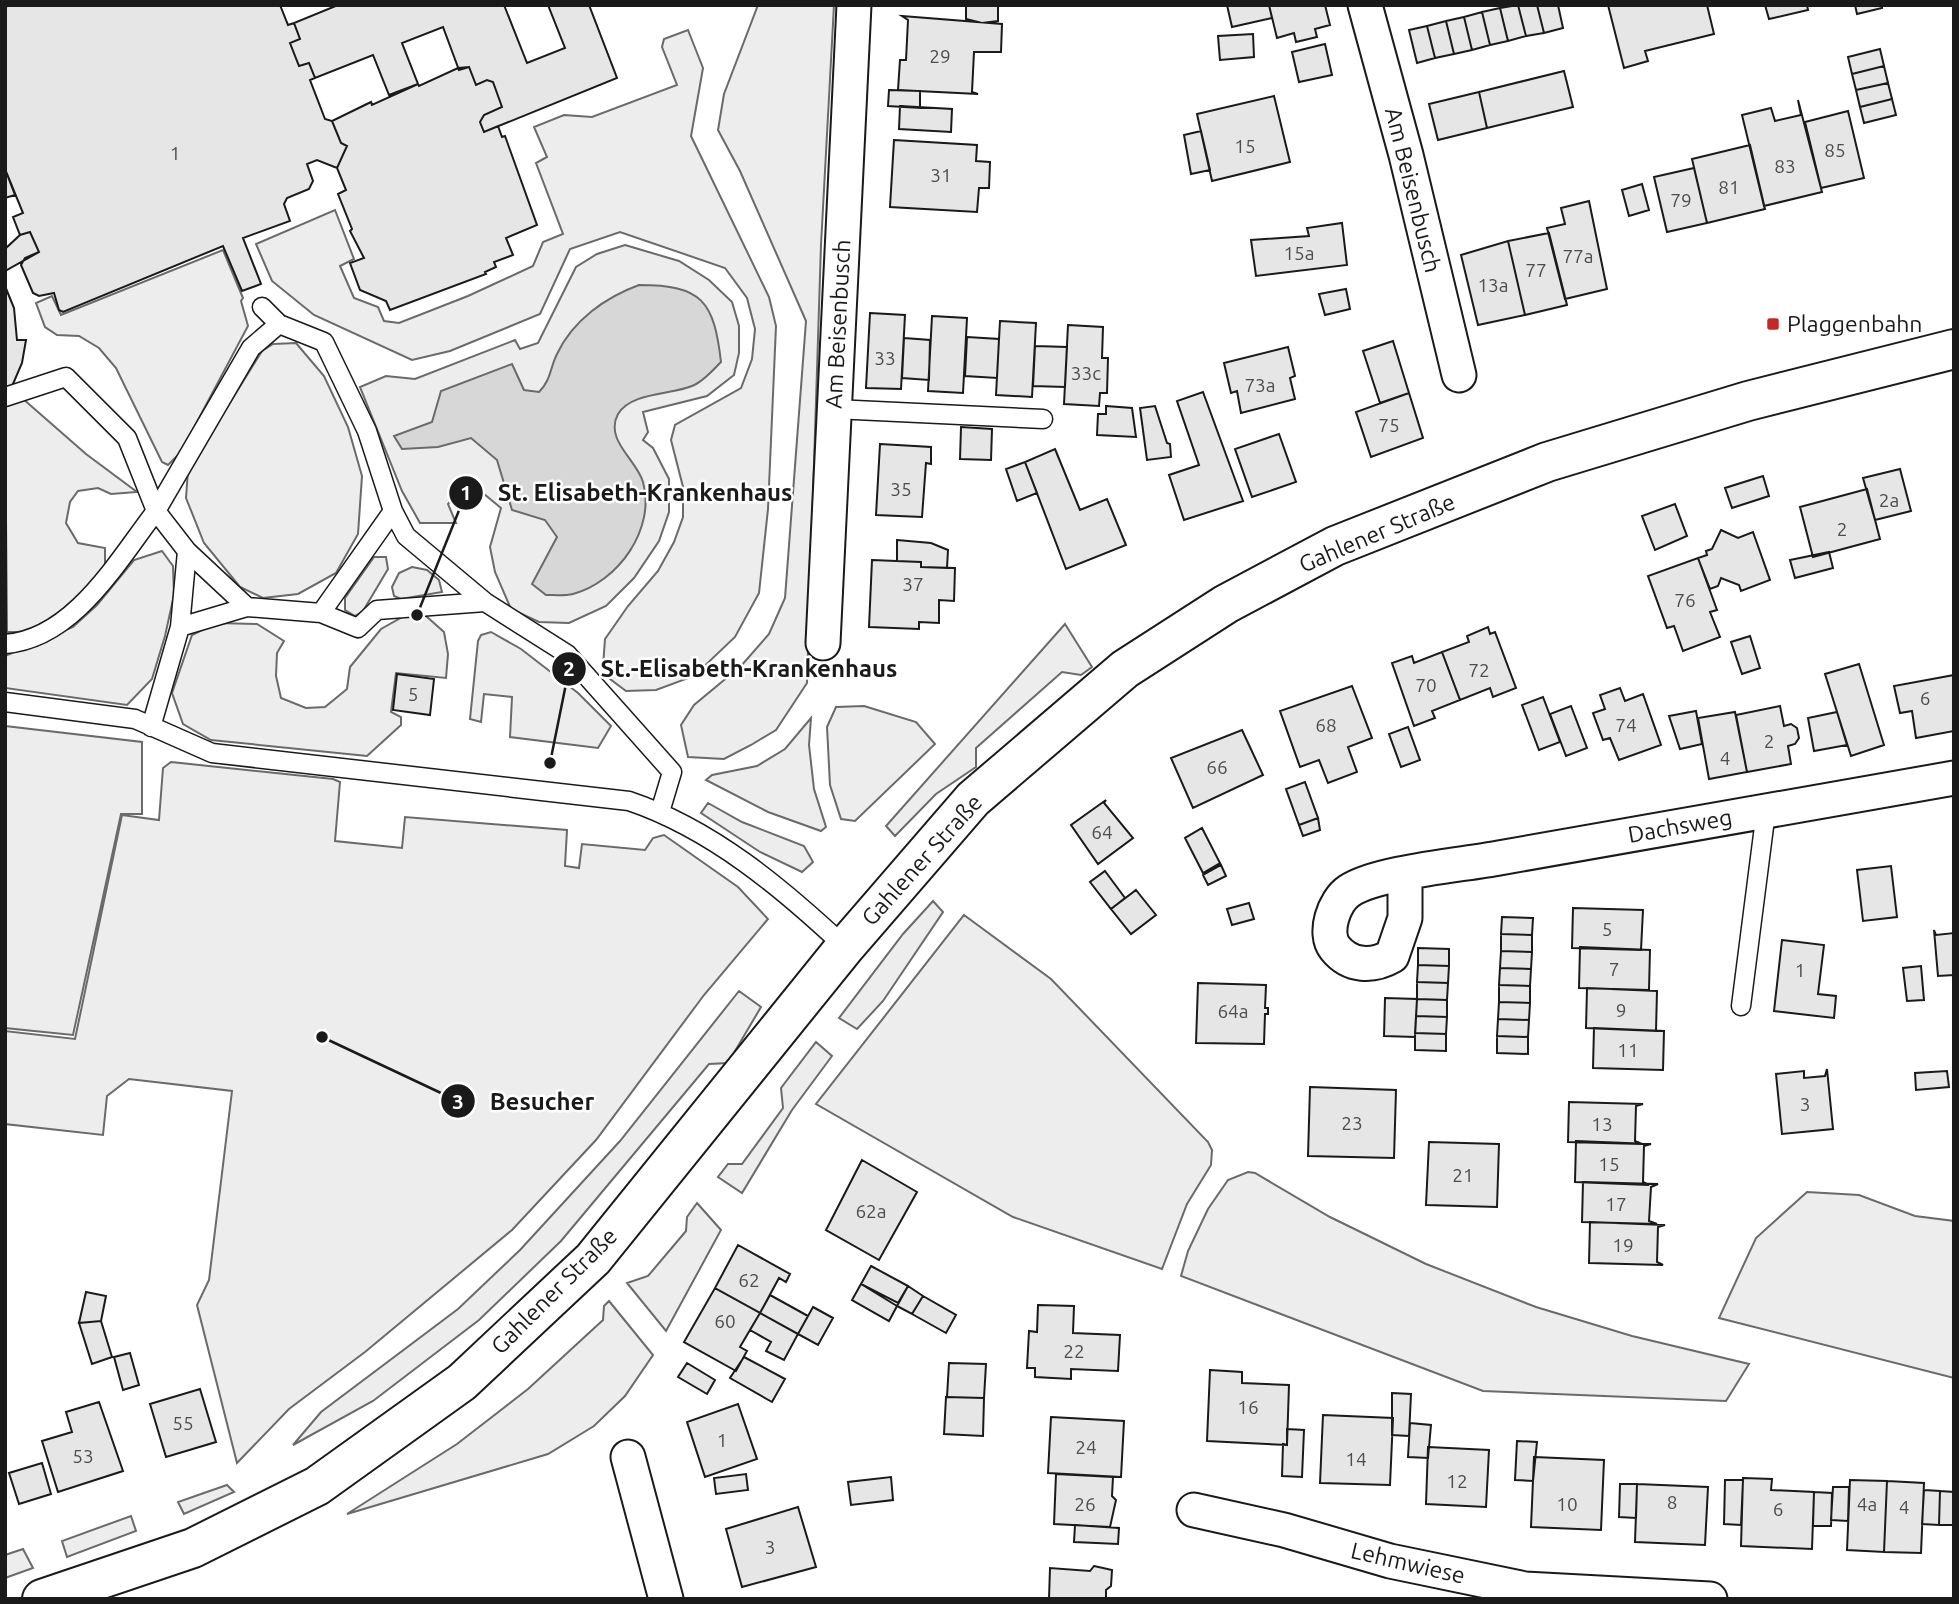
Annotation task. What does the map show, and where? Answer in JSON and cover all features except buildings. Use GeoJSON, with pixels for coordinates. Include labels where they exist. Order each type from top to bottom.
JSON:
{"type":"FeatureCollection","features":[{"type":"Feature","properties":{"kind":"main road","name":"Gahlener Straße"},"geometry":{"type":"LineString","coordinates":[[42,1599],[193,1548],[317,1486],[462,1382],[593,1259],[845,947],[973,799],[1125,669],[1226,604],[1335,546],[1547,462],[1748,401],[1954,349]]}},
{"type":"Feature","properties":{"kind":"street","name":"Am Beisenbusch"},"geometry":{"type":"LineString","coordinates":[[823,643],[854,5]]}},
{"type":"Feature","properties":{"kind":"street","name":"Am Beisenbusch"},"geometry":{"type":"LineString","coordinates":[[1365,5],[1406,155],[1459,375]]}},
{"type":"Feature","properties":{"kind":"street","name":"Dachsweg"},"geometry":{"type":"LineString","coordinates":[[1405,875],[1954,778]]}},
{"type":"Feature","properties":{"kind":"street"},"geometry":{"type":"LineString","coordinates":[[628,1457],[666,1599]]}},
{"type":"Feature","properties":{"kind":"street","name":"Lehmwiese"},"geometry":{"type":"LineString","coordinates":[[1194,1510],[1284,1530],[1390,1561],[1525,1589],[1710,1599]]}},
{"type":"Feature","properties":{"kind":"lane"},"geometry":{"type":"LineString","coordinates":[[262,307],[279,324],[324,342],[367,431],[393,511],[406,536],[485,602],[567,654],[646,739],[672,772],[660,812]]}},
{"type":"Feature","properties":{"kind":"lane"},"geometry":{"type":"LineString","coordinates":[[5,644],[20,643],[60,624],[94,590],[156,511],[251,348],[279,324]]}},
{"type":"Feature","properties":{"kind":"lane"},"geometry":{"type":"LineString","coordinates":[[5,397],[66,377],[127,438],[156,511],[187,551],[247,607]]}},
{"type":"Feature","properties":{"kind":"lane"},"geometry":{"type":"LineString","coordinates":[[834,409],[1043,419]]}},
{"type":"Feature","properties":{"kind":"lane"},"geometry":{"type":"LineString","coordinates":[[321,613],[393,511]]}},
{"type":"Feature","properties":{"kind":"lane"},"geometry":{"type":"LineString","coordinates":[[150,727],[180,628],[187,551]]}},
{"type":"Feature","properties":{"kind":"lane"},"geometry":{"type":"LineString","coordinates":[[180,628],[247,607],[321,613],[358,628],[377,610],[485,602]]}},
{"type":"Feature","properties":{"kind":"lane"},"geometry":{"type":"LineString","coordinates":[[5,702],[135,719],[212,753],[600,796],[660,812],[743,863],[799,904],[845,947]]}},
{"type":"Feature","properties":{"kind":"lane"},"geometry":{"type":"LineString","coordinates":[[1741,1006],[1766,811]]}},
{"type":"Feature","properties":{"kind":"shaded area"},"geometry":{"type":"Polygon","coordinates":[[[758,5],[834,5],[821,245],[807,683],[776,730],[724,759],[688,757],[681,725],[694,705],[741,666],[769,634],[785,598],[806,321],[740,171],[718,130],[724,94],[758,5]]]}},
{"type":"Feature","properties":{"kind":"shaded area"},"geometry":{"type":"Polygon","coordinates":[[[688,30],[703,68],[691,136],[769,297],[776,326],[768,509],[759,593],[735,637],[694,676],[656,690],[626,691],[610,679],[603,666],[605,639],[628,606],[658,571],[674,542],[683,517],[683,487],[671,440],[675,425],[741,388],[752,359],[755,329],[747,298],[725,268],[620,232],[570,249],[540,314],[450,351],[412,360],[314,315],[272,281],[256,244],[335,210],[354,259],[340,266],[354,298],[378,307],[384,321],[399,323],[468,296],[533,266],[543,242],[563,234],[536,163],[547,157],[534,127],[564,115],[592,117],[677,85],[662,47],[664,39],[688,30]]]}},
{"type":"Feature","properties":{"kind":"shaded area"},"geometry":{"type":"Polygon","coordinates":[[[625,245],[679,261],[709,280],[732,302],[739,326],[739,353],[734,375],[707,396],[643,412],[648,432],[643,440],[653,448],[669,479],[669,512],[659,541],[634,578],[606,606],[569,623],[539,622],[511,609],[495,572],[490,547],[501,508],[484,494],[462,488],[448,504],[456,523],[420,523],[402,491],[360,387],[386,376],[415,379],[515,340],[520,349],[538,343],[576,267],[597,254],[625,245]]]}},
{"type":"Feature","properties":{"kind":"shaded area"},"geometry":{"type":"Polygon","coordinates":[[[223,250],[243,298],[241,301],[248,326],[181,452],[168,465],[162,462],[116,368],[99,348],[79,336],[57,335],[45,327],[36,303],[52,296],[61,315],[223,250]]]}},
{"type":"Feature","properties":{"kind":"shaded area"},"geometry":{"type":"Polygon","coordinates":[[[639,285],[677,288],[691,293],[701,301],[714,324],[721,362],[696,384],[642,398],[624,407],[618,414],[615,432],[640,474],[646,500],[638,535],[630,551],[605,578],[573,594],[546,595],[532,584],[557,537],[545,520],[512,510],[497,460],[471,438],[438,447],[402,449],[394,436],[432,422],[441,391],[512,364],[524,390],[539,392],[546,383],[564,342],[581,320],[603,303],[639,285]]]}},
{"type":"Feature","properties":{"kind":"shaded area"},"geometry":{"type":"Polygon","coordinates":[[[296,343],[324,376],[348,427],[362,476],[358,534],[336,573],[298,594],[263,598],[240,587],[204,543],[186,498],[188,470],[262,351],[273,344],[296,343]]]}},
{"type":"Feature","properties":{"kind":"shaded area"},"geometry":{"type":"Polygon","coordinates":[[[22,398],[86,454],[137,492],[111,494],[98,488],[78,491],[70,502],[66,523],[78,543],[105,548],[105,567],[91,587],[56,619],[29,632],[7,632],[5,404],[22,398]]]}},
{"type":"Feature","properties":{"kind":"shaded area"},"geometry":{"type":"Polygon","coordinates":[[[162,551],[173,566],[174,595],[165,636],[152,679],[127,705],[5,688],[5,656],[73,627],[97,605],[134,560],[162,551]]]}},
{"type":"Feature","properties":{"kind":"shaded area"},"geometry":{"type":"Polygon","coordinates":[[[374,557],[386,557],[388,569],[363,611],[355,616],[345,610],[345,598],[374,557]]]}},
{"type":"Feature","properties":{"kind":"shaded area"},"geometry":{"type":"Polygon","coordinates":[[[412,567],[427,570],[439,580],[442,592],[401,599],[394,596],[392,587],[399,573],[412,567]]]}},
{"type":"Feature","properties":{"kind":"shaded area"},"geometry":{"type":"Polygon","coordinates":[[[406,615],[426,616],[444,632],[448,654],[446,678],[396,673],[391,712],[401,717],[401,725],[367,756],[211,740],[183,724],[172,693],[192,635],[216,623],[257,624],[284,641],[277,653],[276,676],[281,698],[306,708],[325,707],[347,689],[350,667],[381,629],[406,615]]]}},
{"type":"Feature","properties":{"kind":"shaded area"},"geometry":{"type":"Polygon","coordinates":[[[1065,624],[1092,667],[1081,675],[1062,672],[976,748],[976,767],[936,794],[895,836],[886,826],[1065,624]]]}},
{"type":"Feature","properties":{"kind":"shaded area"},"geometry":{"type":"Polygon","coordinates":[[[491,632],[521,649],[578,693],[611,726],[598,748],[510,737],[512,697],[484,694],[481,722],[470,719],[478,641],[481,635],[491,632]]]}},
{"type":"Feature","properties":{"kind":"shaded area"},"geometry":{"type":"Polygon","coordinates":[[[864,706],[916,722],[935,744],[855,821],[841,819],[830,785],[827,727],[836,707],[864,706]]]}},
{"type":"Feature","properties":{"kind":"shaded area"},"geometry":{"type":"Polygon","coordinates":[[[811,718],[809,745],[814,789],[826,827],[821,831],[768,812],[706,780],[712,775],[757,766],[785,749],[811,718]]]}},
{"type":"Feature","properties":{"kind":"shaded area"},"geometry":{"type":"Polygon","coordinates":[[[5,726],[142,742],[142,814],[121,814],[73,1035],[5,1028],[5,726]]]}},
{"type":"Feature","properties":{"kind":"shaded area"},"geometry":{"type":"Polygon","coordinates":[[[171,762],[333,779],[340,782],[335,841],[402,848],[405,817],[567,830],[565,866],[579,868],[582,844],[645,850],[653,838],[664,835],[738,887],[768,919],[704,995],[596,1140],[512,1230],[365,1352],[289,1409],[237,1463],[197,1305],[209,1280],[232,1091],[129,1079],[107,1096],[103,1135],[5,1124],[5,1031],[75,1039],[122,815],[159,820],[163,768],[171,762]]]}},
{"type":"Feature","properties":{"kind":"shaded area"},"geometry":{"type":"Polygon","coordinates":[[[708,803],[742,822],[804,846],[813,862],[802,872],[760,852],[701,813],[708,803]]]}},
{"type":"Feature","properties":{"kind":"shaded area"},"geometry":{"type":"Polygon","coordinates":[[[933,901],[943,912],[883,1001],[857,1029],[839,1018],[903,934],[933,901]]]}},
{"type":"Feature","properties":{"kind":"shaded area"},"geometry":{"type":"Polygon","coordinates":[[[964,915],[1051,979],[1208,1142],[1212,1150],[1211,1165],[1187,1204],[1162,1269],[1013,1217],[816,1104],[964,915]]]}},
{"type":"Feature","properties":{"kind":"shaded area"},"geometry":{"type":"Polygon","coordinates":[[[739,991],[761,1007],[728,1063],[709,1064],[561,1241],[479,1320],[373,1401],[293,1445],[321,1412],[458,1309],[520,1250],[620,1141],[739,991]]]}},
{"type":"Feature","properties":{"kind":"shaded area"},"geometry":{"type":"Polygon","coordinates":[[[816,1042],[832,1056],[792,1110],[742,1193],[718,1177],[728,1164],[742,1164],[783,1108],[781,1088],[816,1042]]]}},
{"type":"Feature","properties":{"kind":"shaded area"},"geometry":{"type":"Polygon","coordinates":[[[1248,1172],[1255,1173],[1330,1217],[1426,1264],[1536,1307],[1632,1336],[1749,1364],[1726,1401],[1483,1391],[1181,1276],[1188,1251],[1208,1209],[1228,1180],[1248,1172]]]}},
{"type":"Feature","properties":{"kind":"shaded area"},"geometry":{"type":"Polygon","coordinates":[[[1807,1192],[1859,1195],[1915,1216],[1954,1221],[1954,1378],[1719,1318],[1756,1238],[1807,1192]]]}},
{"type":"Feature","properties":{"kind":"shaded area"},"geometry":{"type":"Polygon","coordinates":[[[697,1203],[721,1230],[666,1331],[627,1283],[648,1276],[686,1231],[687,1217],[697,1203]]]}},
{"type":"Feature","properties":{"kind":"shaded area"},"geometry":{"type":"Polygon","coordinates":[[[609,1301],[653,1355],[625,1396],[594,1426],[548,1454],[347,1514],[457,1444],[528,1389],[603,1320],[604,1306],[609,1301]]]}},
{"type":"Feature","properties":{"kind":"shaded area"},"geometry":{"type":"Polygon","coordinates":[[[227,1485],[234,1492],[184,1514],[178,1502],[227,1485]]]}},
{"type":"Feature","properties":{"kind":"shaded area"},"geometry":{"type":"Polygon","coordinates":[[[131,1516],[136,1531],[67,1557],[62,1541],[131,1516]]]}},
{"type":"Feature","properties":{"kind":"shaded area"},"geometry":{"type":"Polygon","coordinates":[[[23,1549],[33,1568],[5,1578],[5,1555],[23,1549]]]}},
{"type":"Feature","properties":{"kind":"place","name":"Plaggenbahn"},"geometry":{"type":"Point","coordinates":[1773,324]}},
{"type":"Feature","properties":{"kind":"place","name":"St. Elisabeth-Krankenhaus"},"geometry":{"type":"Point","coordinates":[417,615]}},
{"type":"Feature","properties":{"kind":"place","name":"St.-Elisabeth-Krankenhaus"},"geometry":{"type":"Point","coordinates":[550,763]}},
{"type":"Feature","properties":{"kind":"place","name":"Besucher"},"geometry":{"type":"Point","coordinates":[322,1037]}}]}
